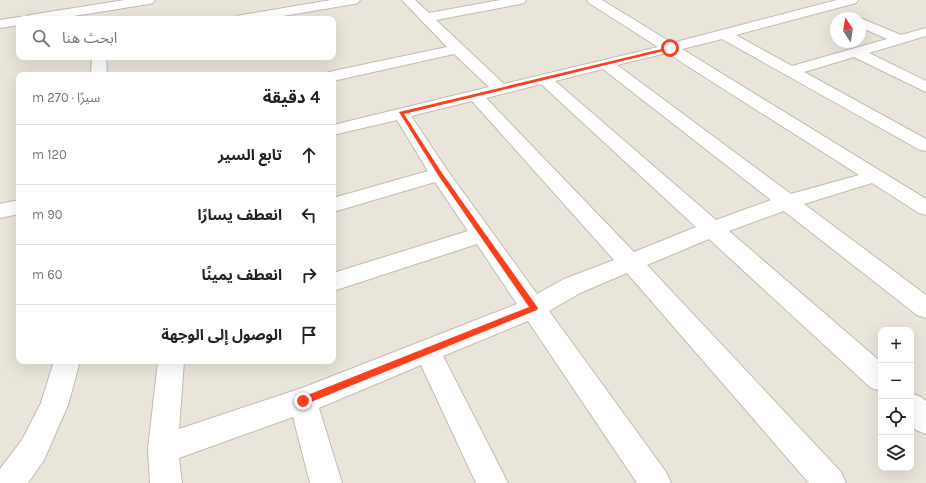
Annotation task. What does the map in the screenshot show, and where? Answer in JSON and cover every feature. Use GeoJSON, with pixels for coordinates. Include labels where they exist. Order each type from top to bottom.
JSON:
{"type":"FeatureCollection","features":[{"type":"Feature","properties":{"kind":"street"},"geometry":{"type":"LineString","coordinates":[[29,15],[101,9],[149,0]]}},
{"type":"Feature","properties":{"kind":"street"},"geometry":{"type":"LineString","coordinates":[[260,16],[354,0]]}},
{"type":"Feature","properties":{"kind":"street"},"geometry":{"type":"LineString","coordinates":[[408,0],[500,89]]}},
{"type":"Feature","properties":{"kind":"street"},"geometry":{"type":"LineString","coordinates":[[425,18],[520,0]]}},
{"type":"Feature","properties":{"kind":"street"},"geometry":{"type":"LineString","coordinates":[[593,0],[926,208]]}},
{"type":"Feature","properties":{"kind":"street"},"geometry":{"type":"LineString","coordinates":[[336,129],[670,48],[852,0]]}},
{"type":"Feature","properties":{"kind":"street"},"geometry":{"type":"LineString","coordinates":[[826,7],[838,12]]}},
{"type":"Feature","properties":{"kind":"street"},"geometry":{"type":"LineString","coordinates":[[0,24],[16,21]]}},
{"type":"Feature","properties":{"kind":"street"},"geometry":{"type":"LineString","coordinates":[[866,25],[899,39]]}},
{"type":"Feature","properties":{"kind":"street"},"geometry":{"type":"LineString","coordinates":[[790,71],[926,32]]}},
{"type":"Feature","properties":{"kind":"street"},"geometry":{"type":"LineString","coordinates":[[724,34],[926,146]]}},
{"type":"Feature","properties":{"kind":"street"},"geometry":{"type":"LineString","coordinates":[[336,75],[457,49]]}},
{"type":"Feature","properties":{"kind":"street"},"geometry":{"type":"LineString","coordinates":[[855,52],[926,87]]}},
{"type":"Feature","properties":{"kind":"street"},"geometry":{"type":"LineString","coordinates":[[99,60],[99,72]]}},
{"type":"Feature","properties":{"kind":"street"},"geometry":{"type":"LineString","coordinates":[[606,64],[926,308]]}},
{"type":"Feature","properties":{"kind":"street"},"geometry":{"type":"LineString","coordinates":[[544,78],[878,376]]}},
{"type":"Feature","properties":{"kind":"street"},"geometry":{"type":"LineString","coordinates":[[476,95],[630,262],[830,483]]}},
{"type":"Feature","properties":{"kind":"street"},"geometry":{"type":"LineString","coordinates":[[401,113],[440,174],[655,483]]}},
{"type":"Feature","properties":{"kind":"street"},"geometry":{"type":"LineString","coordinates":[[336,204],[440,174]]}},
{"type":"Feature","properties":{"kind":"street"},"geometry":{"type":"LineString","coordinates":[[162,472],[303,401],[534,308],[572,286],[713,228],[787,202],[876,176]]}},
{"type":"Feature","properties":{"kind":"street"},"geometry":{"type":"LineString","coordinates":[[0,211],[16,207]]}},
{"type":"Feature","properties":{"kind":"street"},"geometry":{"type":"LineString","coordinates":[[336,281],[482,234]]}},
{"type":"Feature","properties":{"kind":"street"},"geometry":{"type":"LineString","coordinates":[[427,350],[492,483]]}},
{"type":"Feature","properties":{"kind":"street"},"geometry":{"type":"LineString","coordinates":[[9,483],[33,450],[54,404],[66,364]]}},
{"type":"Feature","properties":{"kind":"street"},"geometry":{"type":"LineString","coordinates":[[162,472],[171,364]]}},
{"type":"Feature","properties":{"kind":"street"},"geometry":{"type":"LineString","coordinates":[[303,401],[326,483]]}},
{"type":"Feature","properties":{"kind":"street"},"geometry":{"type":"LineString","coordinates":[[914,409],[926,420]]}},
{"type":"Feature","properties":{"kind":"shaded area"},"geometry":{"type":"Polygon","coordinates":[[[0,0],[926,0],[926,483],[0,483],[0,0]]]}},
{"type":"Feature","properties":{"kind":"route"},"geometry":{"type":"LineString","coordinates":[[303,401],[534,308],[440,174],[401,113],[670,48]]}}]}
